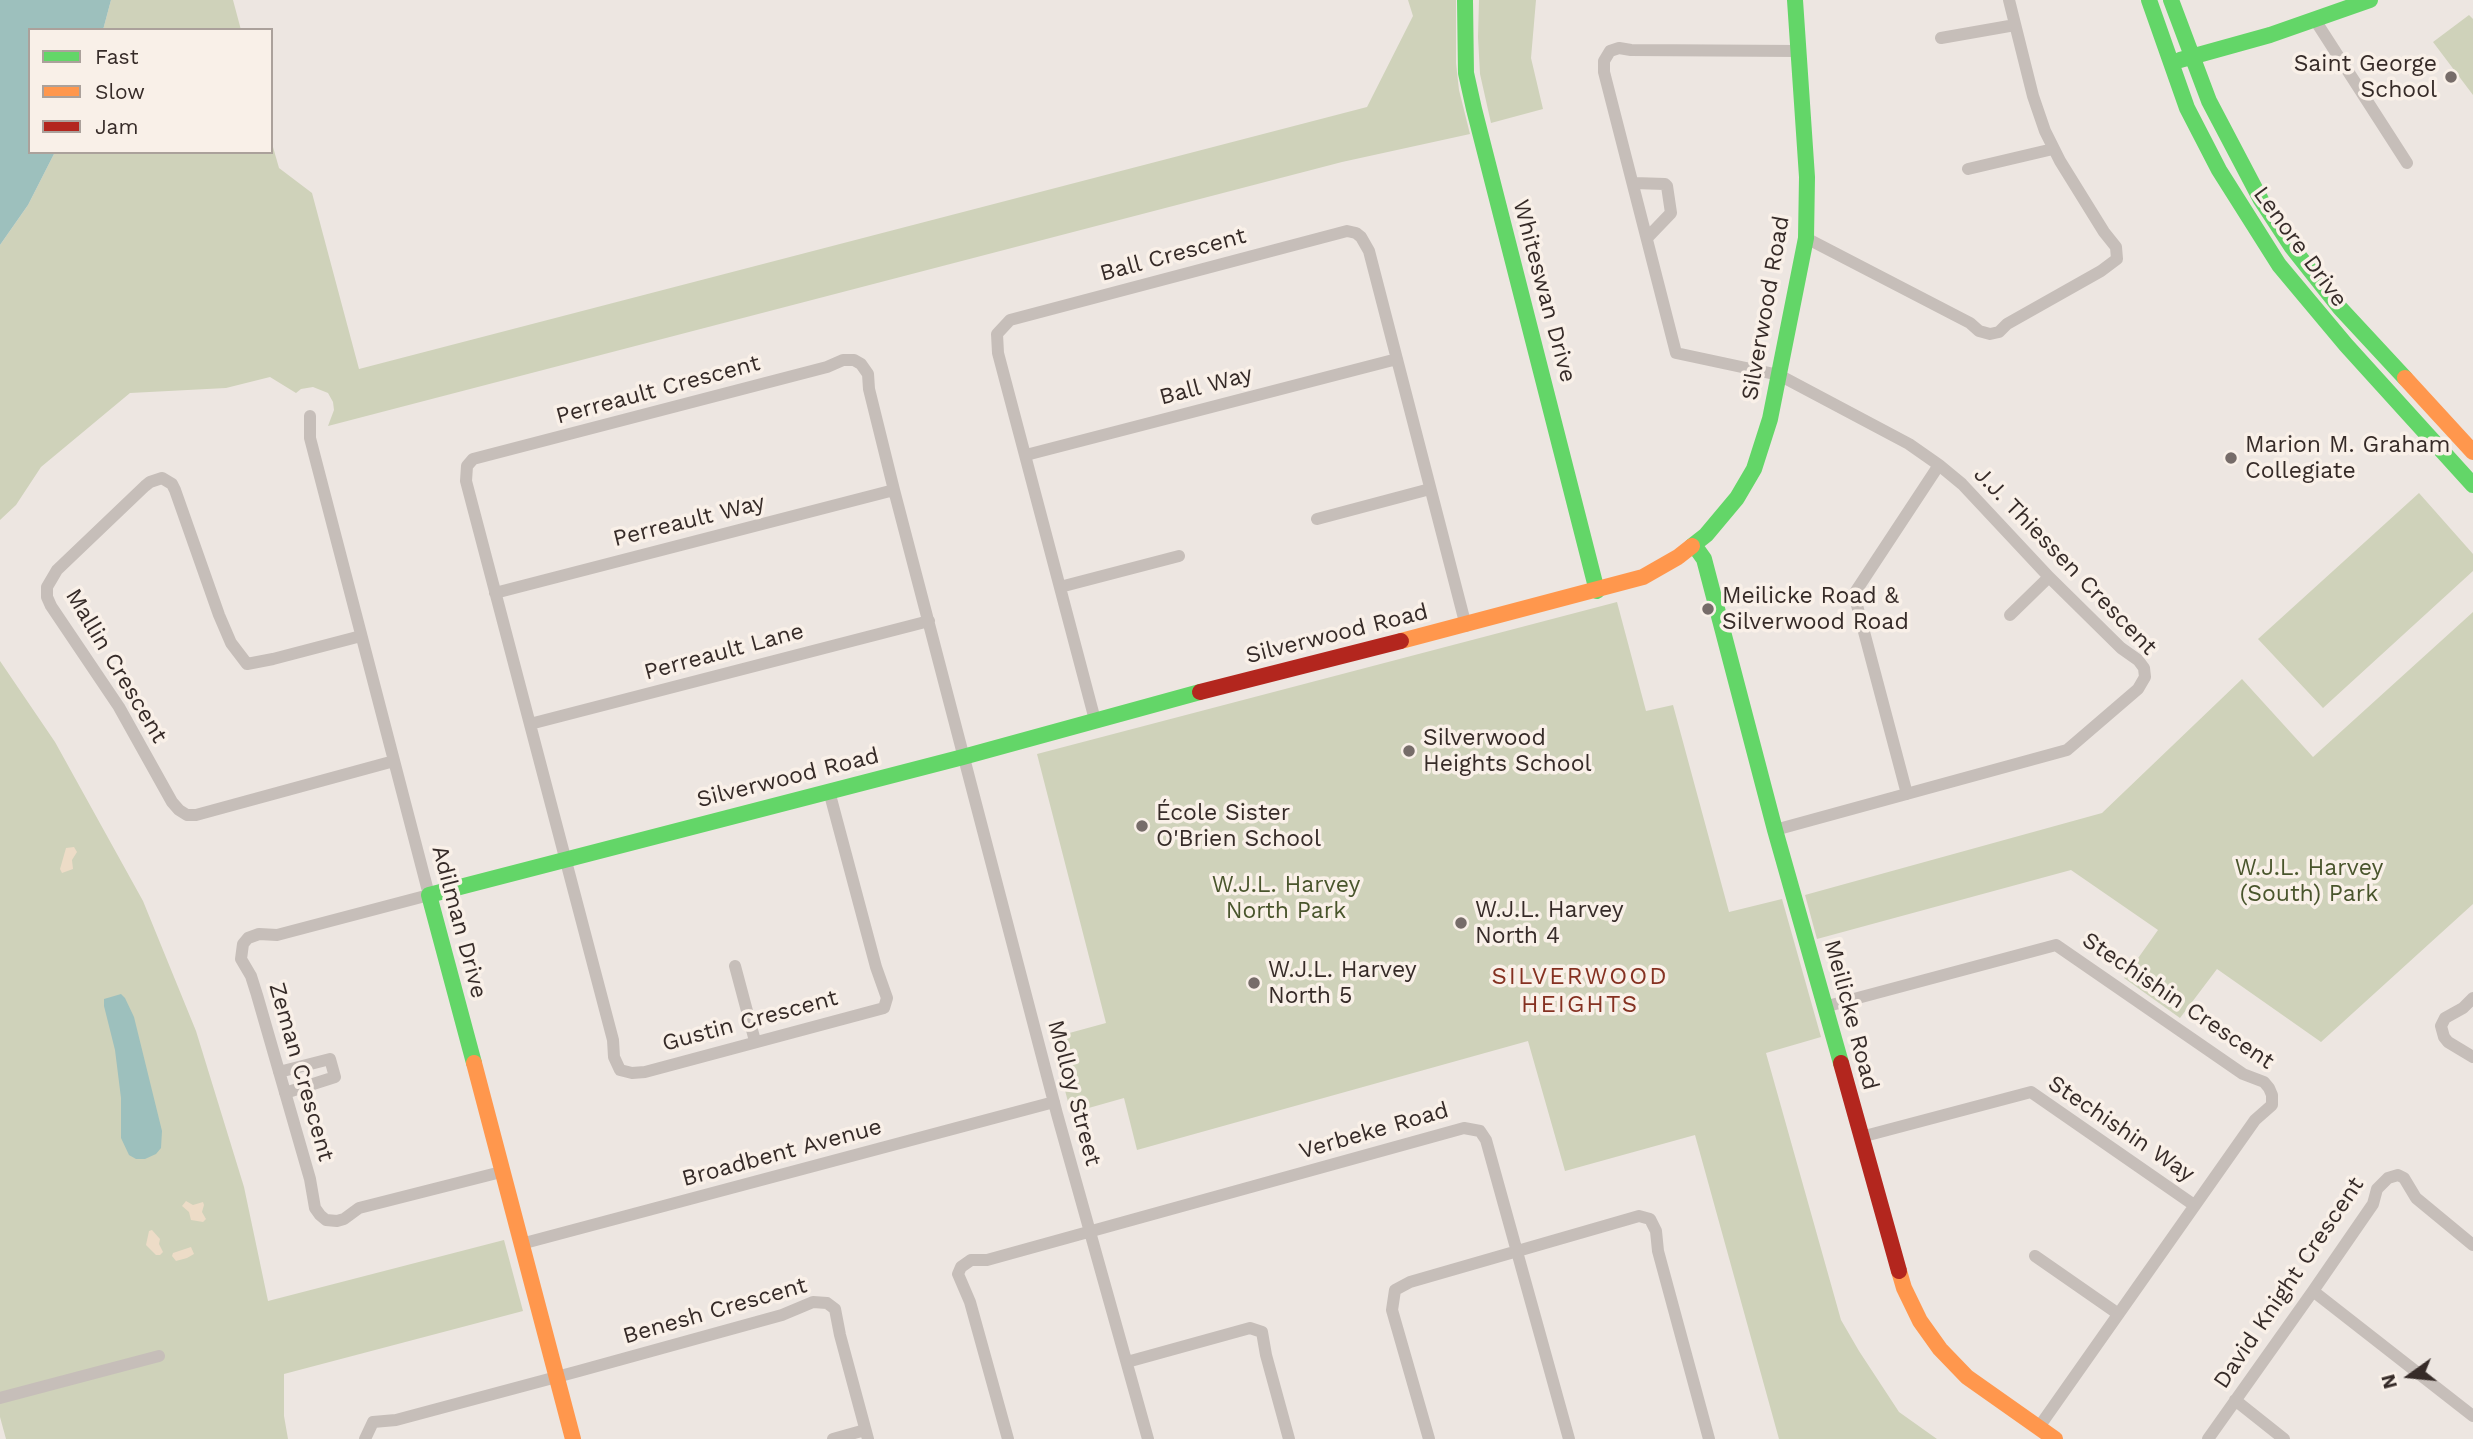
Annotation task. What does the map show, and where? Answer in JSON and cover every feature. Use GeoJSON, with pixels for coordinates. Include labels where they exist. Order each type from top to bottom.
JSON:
{"type":"FeatureCollection","features":[{"type":"Feature","properties":{"kind":"street","name":"Whiteswan Drive"},"geometry":{"type":"LineString","coordinates":[[1465,0],[1466,73],[1474,109],[1597,591]]}},
{"type":"Feature","properties":{"kind":"street","name":"Silverwood Road"},"geometry":{"type":"LineString","coordinates":[[429,895],[1597,591],[1643,577],[1678,557],[1706,535],[1737,498],[1754,469],[1770,419],[1806,237],[1807,177],[1795,0]]}},
{"type":"Feature","properties":{"kind":"street"},"geometry":{"type":"LineString","coordinates":[[1806,237],[1970,323],[1979,331],[1990,334],[1999,332],[2007,324],[2101,271],[2117,259],[2116,247],[2053,149],[2033,96],[2009,0]]}},
{"type":"Feature","properties":{"kind":"street","name":"Lenore Drive"},"geometry":{"type":"LineString","coordinates":[[2149,0],[2187,108],[2219,170],[2279,265],[2346,345],[2473,485]]}},
{"type":"Feature","properties":{"kind":"street","name":"Lenore Drive"},"geometry":{"type":"LineString","coordinates":[[2171,0],[2209,101],[2238,160],[2291,246],[2340,308],[2473,452]]}},
{"type":"Feature","properties":{"kind":"street"},"geometry":{"type":"LineString","coordinates":[[2169,62],[2192,58],[2370,0]]}},
{"type":"Feature","properties":{"kind":"street"},"geometry":{"type":"LineString","coordinates":[[2315,20],[2407,163]]}},
{"type":"Feature","properties":{"kind":"street"},"geometry":{"type":"LineString","coordinates":[[1941,38],[2015,25]]}},
{"type":"Feature","properties":{"kind":"street"},"geometry":{"type":"LineString","coordinates":[[1648,237],[1604,72],[1604,61],[1611,51],[1625,47],[1631,50],[1798,51]]}},
{"type":"Feature","properties":{"kind":"street"},"geometry":{"type":"LineString","coordinates":[[1968,169],[2053,149]]}},
{"type":"Feature","properties":{"kind":"street"},"geometry":{"type":"LineString","coordinates":[[1634,183],[1665,184],[1668,187],[1671,213],[1648,237]]}},
{"type":"Feature","properties":{"kind":"street","name":"Ball Crescent"},"geometry":{"type":"LineString","coordinates":[[1095,720],[997,334],[1010,320],[1347,231],[1361,237],[1369,251],[1466,626]]}},
{"type":"Feature","properties":{"kind":"street","name":"J.J. Thiessen Crescent"},"geometry":{"type":"LineString","coordinates":[[1648,237],[1676,353],[1779,375],[1909,444],[1962,484],[2049,577],[2144,668],[2145,681],[2067,750],[1775,830]]}},
{"type":"Feature","properties":{"kind":"street","name":"Ball Way"},"geometry":{"type":"LineString","coordinates":[[1026,455],[1397,359]]}},
{"type":"Feature","properties":{"kind":"street","name":"Perreault Crescent"},"geometry":{"type":"LineString","coordinates":[[566,859],[466,481],[467,466],[473,459],[827,367],[843,360],[854,360],[862,364],[868,374],[869,389],[894,490],[963,757]]}},
{"type":"Feature","properties":{"kind":"street","name":"Adilman Drive"},"geometry":{"type":"LineString","coordinates":[[310,416],[310,438],[573,1439]]}},
{"type":"Feature","properties":{"kind":"street"},"geometry":{"type":"LineString","coordinates":[[1907,794],[1854,594],[1939,465]]}},
{"type":"Feature","properties":{"kind":"street","name":"Mallin Crescent"},"geometry":{"type":"LineString","coordinates":[[362,636],[247,664],[231,643],[215,607],[175,490],[172,484],[162,478],[145,486],[57,570],[47,587],[51,606],[119,707],[172,802],[187,815],[196,815],[394,761]]}},
{"type":"Feature","properties":{"kind":"street"},"geometry":{"type":"LineString","coordinates":[[1317,519],[1430,489]]}},
{"type":"Feature","properties":{"kind":"street","name":"Perreault Way"},"geometry":{"type":"LineString","coordinates":[[495,593],[894,490]]}},
{"type":"Feature","properties":{"kind":"street","name":"Meilicke Road"},"geometry":{"type":"LineString","coordinates":[[1694,545],[1704,559],[1775,830],[1903,1288],[1920,1321],[1940,1349],[1968,1377],[2055,1439]]}},
{"type":"Feature","properties":{"kind":"street"},"geometry":{"type":"LineString","coordinates":[[1060,587],[1179,556]]}},
{"type":"Feature","properties":{"kind":"street"},"geometry":{"type":"LineString","coordinates":[[2010,615],[2049,577]]}},
{"type":"Feature","properties":{"kind":"street","name":"Perreault Lane"},"geometry":{"type":"LineString","coordinates":[[530,724],[929,621]]}},
{"type":"Feature","properties":{"kind":"street","name":"Molloy Street"},"geometry":{"type":"LineString","coordinates":[[963,757],[1147,1439]]}},
{"type":"Feature","properties":{"kind":"street","name":"Gustin Crescent"},"geometry":{"type":"LineString","coordinates":[[566,859],[613,1040],[614,1057],[620,1070],[645,1072],[884,1008],[887,998],[876,967],[829,791]]}},
{"type":"Feature","properties":{"kind":"street","name":"Zeman Crescent"},"geometry":{"type":"LineString","coordinates":[[429,895],[277,934],[259,934],[248,938],[243,944],[241,959],[251,976],[310,1179],[315,1208],[326,1220],[337,1221],[359,1208],[501,1172]]}},
{"type":"Feature","properties":{"kind":"street","name":"Stechishin Crescent"},"geometry":{"type":"LineString","coordinates":[[1824,1007],[2056,945],[2243,1074],[2264,1082],[2269,1088],[2272,1105],[2255,1120],[2039,1427]]}},
{"type":"Feature","properties":{"kind":"street"},"geometry":{"type":"LineString","coordinates":[[735,966],[755,1041]]}},
{"type":"Feature","properties":{"kind":"street"},"geometry":{"type":"LineString","coordinates":[[2473,998],[2463,1008],[2445,1018],[2441,1026],[2448,1042],[2473,1057]]}},
{"type":"Feature","properties":{"kind":"street"},"geometry":{"type":"LineString","coordinates":[[279,1072],[330,1059],[335,1077],[285,1093]]}},
{"type":"Feature","properties":{"kind":"street","name":"Stechishin Way"},"geometry":{"type":"LineString","coordinates":[[1861,1137],[2031,1091],[2194,1205]]}},
{"type":"Feature","properties":{"kind":"street","name":"Broadbent Avenue"},"geometry":{"type":"LineString","coordinates":[[520,1244],[1054,1102]]}},
{"type":"Feature","properties":{"kind":"street","name":"Verbeke Road"},"geometry":{"type":"LineString","coordinates":[[1090,1232],[1464,1128],[1480,1130],[1486,1140],[1569,1439]]}},
{"type":"Feature","properties":{"kind":"street","name":"David Knight Crescent"},"geometry":{"type":"LineString","coordinates":[[2208,1439],[2373,1203],[2377,1189],[2391,1175],[2404,1178],[2416,1198],[2473,1245]]}},
{"type":"Feature","properties":{"kind":"street"},"geometry":{"type":"LineString","coordinates":[[1429,1439],[1392,1310],[1395,1290],[1410,1282],[1639,1216],[1650,1219],[1656,1231],[1658,1251],[1709,1439]]}},
{"type":"Feature","properties":{"kind":"street"},"geometry":{"type":"LineString","coordinates":[[1008,1439],[970,1302],[958,1274],[961,1267],[971,1260],[987,1260],[1090,1232]]}},
{"type":"Feature","properties":{"kind":"street"},"geometry":{"type":"LineString","coordinates":[[2035,1256],[2117,1313]]}},
{"type":"Feature","properties":{"kind":"street"},"geometry":{"type":"LineString","coordinates":[[2313,1291],[2473,1416]]}},
{"type":"Feature","properties":{"kind":"street","name":"Benesh Crescent"},"geometry":{"type":"LineString","coordinates":[[556,1377],[782,1315],[813,1302],[827,1303],[835,1309],[839,1335],[866,1435]]}},
{"type":"Feature","properties":{"kind":"street"},"geometry":{"type":"LineString","coordinates":[[1127,1362],[1250,1328],[1262,1332],[1289,1439]]}},
{"type":"Feature","properties":{"kind":"street"},"geometry":{"type":"LineString","coordinates":[[0,1398],[159,1356]]}},
{"type":"Feature","properties":{"kind":"street"},"geometry":{"type":"LineString","coordinates":[[365,1439],[373,1422],[396,1420],[556,1377]]}},
{"type":"Feature","properties":{"kind":"street"},"geometry":{"type":"LineString","coordinates":[[2235,1400],[2284,1439]]}},
{"type":"Feature","properties":{"kind":"street"},"geometry":{"type":"LineString","coordinates":[[833,1439],[866,1435]]}},
{"type":"Feature","properties":{"kind":"green space"},"geometry":{"type":"Polygon","coordinates":[[[111,0],[233,0],[240,28],[104,28],[111,0]]]}},
{"type":"Feature","properties":{"kind":"green space"},"geometry":{"type":"Polygon","coordinates":[[[1408,0],[1456,0],[1456,63],[1459,90],[1470,134],[1342,162],[328,426],[334,410],[328,393],[313,387],[301,389],[296,393],[270,377],[226,388],[130,393],[41,467],[16,505],[0,520],[0,245],[28,205],[54,154],[273,154],[273,147],[279,168],[312,193],[359,369],[1367,107],[1413,16],[1408,0]]]}},
{"type":"Feature","properties":{"kind":"green space"},"geometry":{"type":"Polygon","coordinates":[[[1479,0],[1536,0],[1531,58],[1543,109],[1491,123],[1480,74],[1479,0]]]}},
{"type":"Feature","properties":{"kind":"green space"},"geometry":{"type":"Polygon","coordinates":[[[2469,15],[2473,19],[2473,95],[2433,42],[2469,15]]]}},
{"type":"Feature","properties":{"kind":"green space"},"geometry":{"type":"Polygon","coordinates":[[[2419,493],[2473,554],[2473,571],[2323,708],[2258,639],[2419,493]]]}},
{"type":"Feature","properties":{"kind":"green space","name":"W.J.L. Harvey North Park"},"geometry":{"type":"Polygon","coordinates":[[[1617,602],[1646,711],[1673,705],[1729,912],[1782,899],[1821,1037],[1766,1053],[1841,1320],[1899,1412],[1937,1439],[1779,1439],[1695,1135],[1565,1171],[1528,1041],[1137,1150],[1124,1098],[1071,1113],[1051,1038],[1106,1023],[1037,754],[1617,602]]]}},
{"type":"Feature","properties":{"kind":"green space","name":"W.J.L. Harvey (South) Park"},"geometry":{"type":"Polygon","coordinates":[[[2473,612],[2473,904],[2321,1042],[2217,969],[2180,1018],[2124,978],[2158,930],[2071,870],[1817,939],[1805,895],[2102,813],[2242,679],[2313,757],[2473,612]]]}},
{"type":"Feature","properties":{"kind":"green space"},"geometry":{"type":"Polygon","coordinates":[[[0,661],[55,742],[143,901],[196,1031],[244,1187],[268,1301],[504,1240],[523,1311],[284,1374],[284,1416],[288,1439],[6,1439],[0,1417],[0,661]]]}},
{"type":"Feature","properties":{"kind":"sand"},"geometry":{"type":"Polygon","coordinates":[[[74,847],[77,852],[72,860],[73,869],[62,873],[60,869],[66,848],[74,847]]]}},
{"type":"Feature","properties":{"kind":"sand"},"geometry":{"type":"Polygon","coordinates":[[[186,1201],[193,1205],[203,1202],[202,1212],[206,1219],[203,1222],[191,1220],[189,1212],[182,1206],[186,1201]]]}},
{"type":"Feature","properties":{"kind":"sand"},"geometry":{"type":"Polygon","coordinates":[[[152,1230],[160,1239],[163,1252],[160,1255],[156,1255],[146,1245],[149,1231],[152,1230]]]}},
{"type":"Feature","properties":{"kind":"sand"},"geometry":{"type":"Polygon","coordinates":[[[191,1247],[194,1254],[187,1258],[176,1261],[172,1256],[173,1253],[191,1247]]]}},
{"type":"Feature","properties":{"kind":"water"},"geometry":{"type":"Polygon","coordinates":[[[0,0],[111,0],[104,28],[28,28],[28,154],[54,154],[28,205],[0,245],[0,0]]]}},
{"type":"Feature","properties":{"kind":"water"},"geometry":{"type":"Polygon","coordinates":[[[121,994],[134,1017],[162,1131],[161,1148],[156,1154],[145,1159],[136,1159],[129,1155],[121,1138],[121,1098],[115,1050],[104,999],[121,994]]]}},
{"type":"Feature","properties":{"kind":"traffic: fast"},"geometry":{"type":"LineString","coordinates":[[1465,0],[1466,73],[1474,109],[1597,591]]}},
{"type":"Feature","properties":{"kind":"traffic: fast"},"geometry":{"type":"LineString","coordinates":[[1692,546],[1706,535],[1737,498],[1754,469],[1770,419],[1806,238],[1807,177],[1795,0]]}},
{"type":"Feature","properties":{"kind":"traffic: fast"},"geometry":{"type":"LineString","coordinates":[[2149,0],[2187,108],[2219,170],[2279,265],[2346,345],[2473,485]]}},
{"type":"Feature","properties":{"kind":"traffic: fast"},"geometry":{"type":"LineString","coordinates":[[2171,0],[2209,101],[2261,200],[2291,246],[2340,308],[2405,378]]}},
{"type":"Feature","properties":{"kind":"traffic: fast"},"geometry":{"type":"LineString","coordinates":[[2180,60],[2270,35],[2370,0]]}},
{"type":"Feature","properties":{"kind":"traffic: fast"},"geometry":{"type":"LineString","coordinates":[[1694,545],[1704,559],[1775,830],[1841,1063]]}},
{"type":"Feature","properties":{"kind":"traffic: fast"},"geometry":{"type":"LineString","coordinates":[[474,1063],[429,895],[963,757],[1200,692]]}},
{"type":"Feature","properties":{"kind":"traffic: slow"},"geometry":{"type":"LineString","coordinates":[[2405,378],[2473,452]]}},
{"type":"Feature","properties":{"kind":"traffic: slow"},"geometry":{"type":"LineString","coordinates":[[1401,641],[1643,577],[1692,546]]}},
{"type":"Feature","properties":{"kind":"traffic: slow"},"geometry":{"type":"LineString","coordinates":[[474,1063],[573,1439]]}},
{"type":"Feature","properties":{"kind":"traffic: slow"},"geometry":{"type":"LineString","coordinates":[[1899,1271],[1920,1321],[1940,1349],[1967,1377],[2055,1439]]}},
{"type":"Feature","properties":{"kind":"traffic: jam"},"geometry":{"type":"LineString","coordinates":[[1200,692],[1401,641]]}},
{"type":"Feature","properties":{"kind":"traffic: jam"},"geometry":{"type":"LineString","coordinates":[[1841,1063],[1899,1271]]}},
{"type":"Feature","properties":{"kind":"place","name":"Saint George School"},"geometry":{"type":"Point","coordinates":[2451,77]}},
{"type":"Feature","properties":{"kind":"place","name":"Marion M. Graham Collegiate"},"geometry":{"type":"Point","coordinates":[2231,458]}},
{"type":"Feature","properties":{"kind":"place","name":"Meilicke Road & Silverwood Road"},"geometry":{"type":"Point","coordinates":[1708,609]}},
{"type":"Feature","properties":{"kind":"place","name":"Silverwood Heights School"},"geometry":{"type":"Point","coordinates":[1409,751]}},
{"type":"Feature","properties":{"kind":"place","name":"École Sister O'Brien School"},"geometry":{"type":"Point","coordinates":[1142,826]}},
{"type":"Feature","properties":{"kind":"place","name":"W.J.L. Harvey North 4"},"geometry":{"type":"Point","coordinates":[1461,923]}},
{"type":"Feature","properties":{"kind":"place","name":"W.J.L. Harvey North 5"},"geometry":{"type":"Point","coordinates":[1254,983]}},
{"type":"Feature","properties":{"kind":"district","name":"SILVERWOOD HEIGHTS"},"geometry":{"type":"Point","coordinates":[1580,991]}}]}
